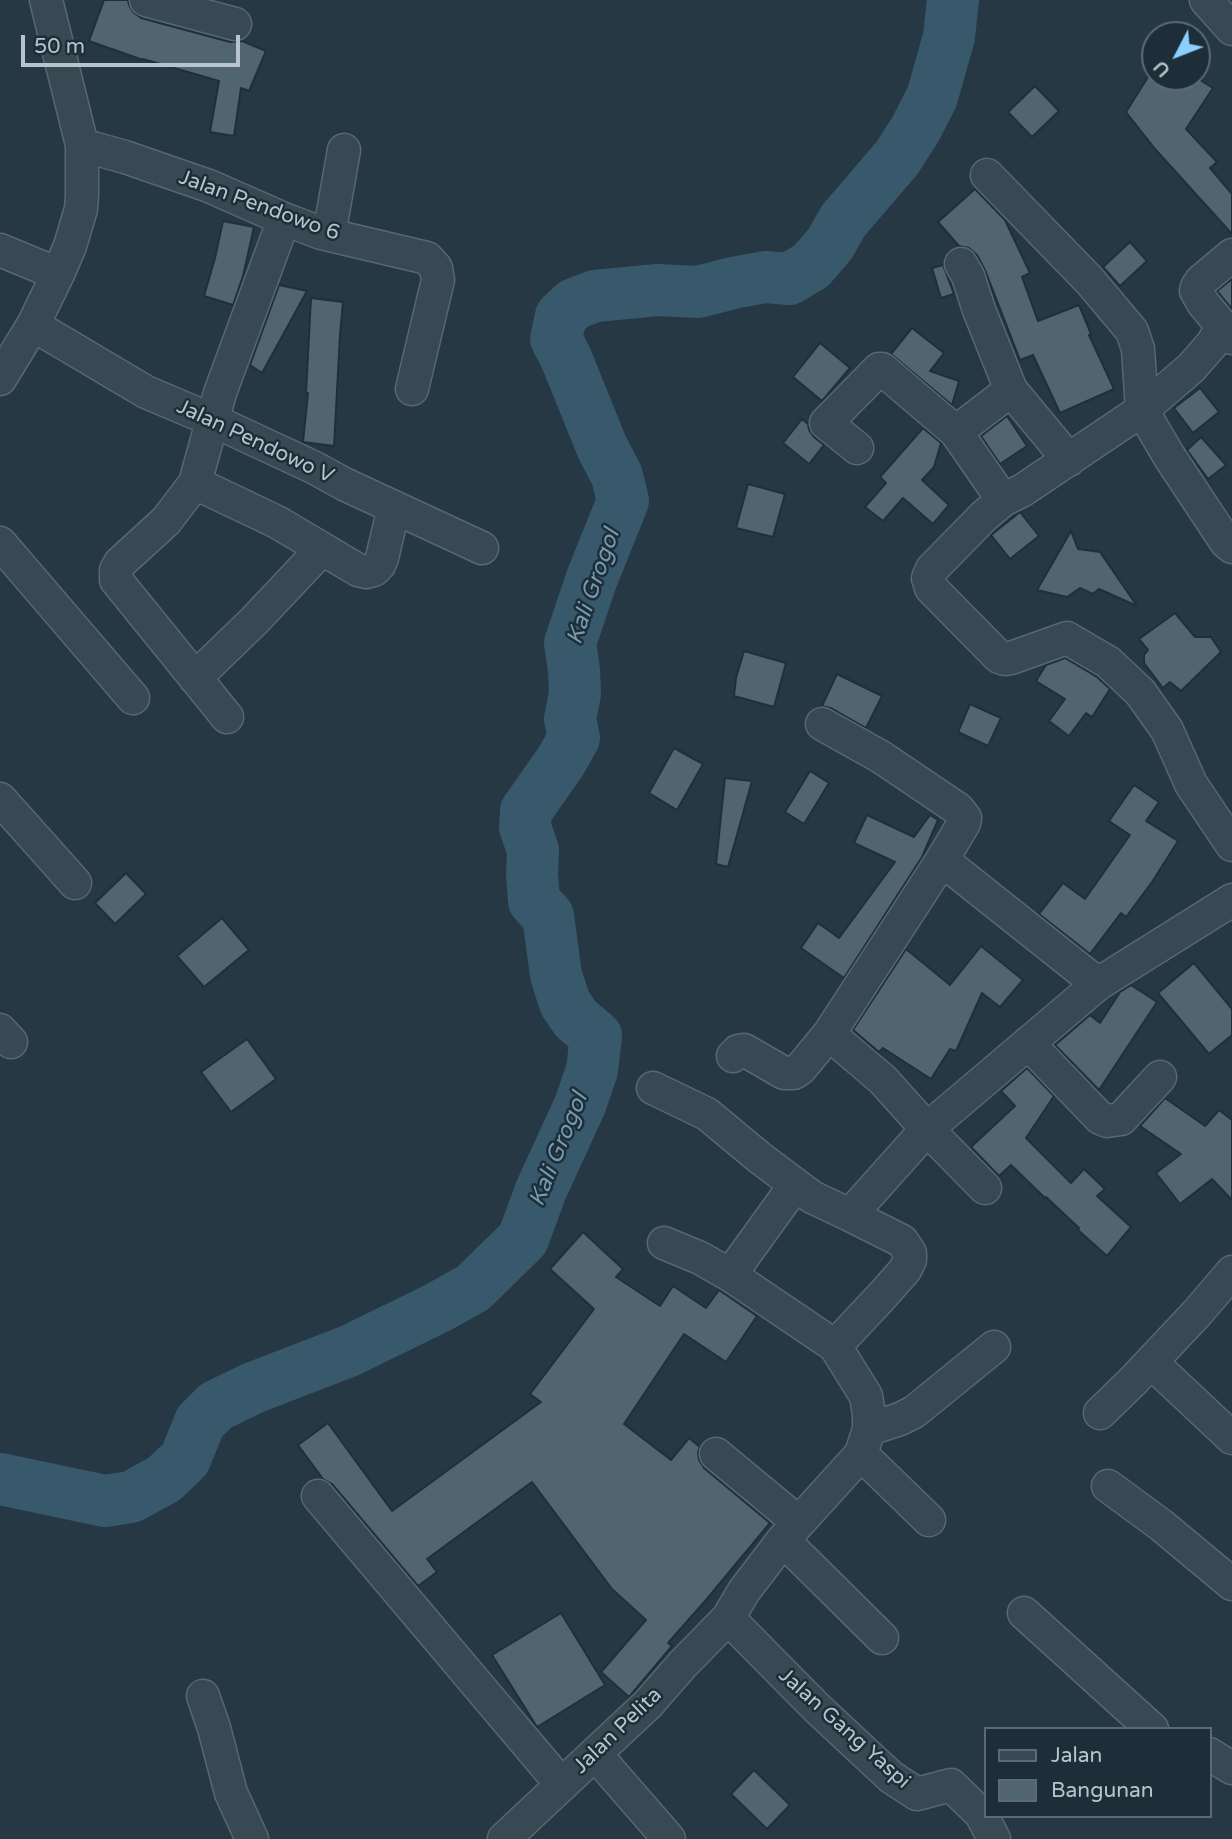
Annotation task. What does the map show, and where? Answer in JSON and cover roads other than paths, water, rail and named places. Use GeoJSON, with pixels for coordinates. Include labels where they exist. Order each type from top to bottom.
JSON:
{"type":"FeatureCollection","features":[{"type":"Feature","properties":{"kind":"street"},"geometry":{"type":"LineString","coordinates":[[0,379],[33,325],[58,274],[70,246],[80,209],[82,145],[46,0]]}},
{"type":"Feature","properties":{"kind":"street"},"geometry":{"type":"LineString","coordinates":[[146,0],[235,24]]}},
{"type":"Feature","properties":{"kind":"street"},"geometry":{"type":"LineString","coordinates":[[1206,0],[1232,29]]}},
{"type":"Feature","properties":{"kind":"street","name":"Jalan Pendowo 6"},"geometry":{"type":"LineString","coordinates":[[82,145],[209,186],[284,219],[329,235],[426,258],[436,268],[438,280],[412,389]]}},
{"type":"Feature","properties":{"kind":"street"},"geometry":{"type":"LineString","coordinates":[[329,235],[344,149]]}},
{"type":"Feature","properties":{"kind":"street"},"geometry":{"type":"LineString","coordinates":[[987,175],[1090,281],[1132,331],[1138,349],[1142,410],[1169,456],[1232,547]]}},
{"type":"Feature","properties":{"kind":"street"},"geometry":{"type":"LineString","coordinates":[[227,717],[116,580],[116,570],[120,563],[166,521],[195,483],[229,367],[284,219]]}},
{"type":"Feature","properties":{"kind":"street"},"geometry":{"type":"LineString","coordinates":[[0,250],[58,274]]}},
{"type":"Feature","properties":{"kind":"street"},"geometry":{"type":"LineString","coordinates":[[1232,255],[1201,281],[1196,292],[1227,332],[1212,344],[1191,368],[1142,410],[1023,490],[1003,500],[932,569],[928,578],[931,588],[999,657],[1005,659],[1068,638],[1108,662],[1140,692],[1167,730],[1191,784],[1232,845]]}},
{"type":"Feature","properties":{"kind":"street"},"geometry":{"type":"LineString","coordinates":[[961,264],[1012,390],[1069,460]]}},
{"type":"Feature","properties":{"kind":"street","name":"Jalan Pendowo V"},"geometry":{"type":"LineString","coordinates":[[33,325],[146,392],[212,420],[482,548]]}},
{"type":"Feature","properties":{"kind":"street"},"geometry":{"type":"LineString","coordinates":[[857,448],[825,423],[882,369],[956,432],[1003,500]]}},
{"type":"Feature","properties":{"kind":"street"},"geometry":{"type":"LineString","coordinates":[[956,432],[1012,390]]}},
{"type":"Feature","properties":{"kind":"street"},"geometry":{"type":"LineString","coordinates":[[195,483],[276,522],[358,570],[366,572],[379,565],[394,507]]}},
{"type":"Feature","properties":{"kind":"street"},"geometry":{"type":"LineString","coordinates":[[0,543],[133,698]]}},
{"type":"Feature","properties":{"kind":"street"},"geometry":{"type":"LineString","coordinates":[[195,678],[322,549]]}},
{"type":"Feature","properties":{"kind":"street"},"geometry":{"type":"LineString","coordinates":[[733,1056],[744,1050],[784,1073],[794,1073],[800,1069],[829,1034],[964,823],[962,813],[881,757],[822,724]]}},
{"type":"Feature","properties":{"kind":"street"},"geometry":{"type":"LineString","coordinates":[[0,799],[75,883]]}},
{"type":"Feature","properties":{"kind":"street"},"geometry":{"type":"LineString","coordinates":[[942,860],[1098,984]]}},
{"type":"Feature","properties":{"kind":"street"},"geometry":{"type":"LineString","coordinates":[[850,1215],[927,1129],[1098,984],[1232,900]]}},
{"type":"Feature","properties":{"kind":"street"},"geometry":{"type":"LineString","coordinates":[[829,1034],[883,1080],[985,1188]]}},
{"type":"Feature","properties":{"kind":"street"},"geometry":{"type":"LineString","coordinates":[[1028,1043],[1100,1118],[1107,1121],[1121,1119],[1160,1077]]}},
{"type":"Feature","properties":{"kind":"street"},"geometry":{"type":"LineString","coordinates":[[653,1088],[708,1114],[812,1197],[901,1241],[910,1253],[905,1270],[835,1346]]}},
{"type":"Feature","properties":{"kind":"street"},"geometry":{"type":"LineString","coordinates":[[730,1275],[795,1185]]}},
{"type":"Feature","properties":{"kind":"street"},"geometry":{"type":"LineString","coordinates":[[664,1242],[730,1275],[835,1346],[866,1396],[869,1414],[865,1441],[929,1520]]}},
{"type":"Feature","properties":{"kind":"street"},"geometry":{"type":"LineString","coordinates":[[1100,1413],[1152,1362],[1232,1272]]}},
{"type":"Feature","properties":{"kind":"street"},"geometry":{"type":"LineString","coordinates":[[865,1441],[914,1412],[994,1347]]}},
{"type":"Feature","properties":{"kind":"street"},"geometry":{"type":"LineString","coordinates":[[1152,1362],[1232,1438]]}},
{"type":"Feature","properties":{"kind":"street","name":"Jalan Pelita"},"geometry":{"type":"LineString","coordinates":[[504,1839],[648,1704],[728,1618],[744,1591],[790,1531],[865,1441]]}},
{"type":"Feature","properties":{"kind":"street"},"geometry":{"type":"LineString","coordinates":[[716,1454],[790,1531],[882,1638]]}},
{"type":"Feature","properties":{"kind":"street"},"geometry":{"type":"LineString","coordinates":[[1108,1486],[1161,1525],[1232,1584]]}},
{"type":"Feature","properties":{"kind":"street"},"geometry":{"type":"LineString","coordinates":[[318,1496],[562,1785]]}},
{"type":"Feature","properties":{"kind":"street"},"geometry":{"type":"LineString","coordinates":[[1024,1614],[1150,1727]]}},
{"type":"Feature","properties":{"kind":"street","name":"Jalan Gang Yaspi"},"geometry":{"type":"LineString","coordinates":[[728,1618],[891,1777],[917,1794],[951,1785],[981,1814],[994,1839]]}},
{"type":"Feature","properties":{"kind":"street"},"geometry":{"type":"LineString","coordinates":[[203,1696],[230,1793],[252,1839]]}},
{"type":"Feature","properties":{"kind":"street"},"geometry":{"type":"LineString","coordinates":[[596,1755],[669,1839]]}},
{"type":"Feature","properties":{"kind":"street"},"geometry":{"type":"LineString","coordinates":[[1211,1755],[1232,1768]]}},
{"type":"Feature","properties":{"kind":"waterway","name":"Kali Grogol"},"geometry":{"type":"LineString","coordinates":[[0,1479],[105,1501],[131,1497],[164,1479],[185,1459],[200,1422],[216,1406],[253,1388],[349,1351],[437,1308],[473,1288],[523,1239],[541,1190],[580,1105],[592,1070],[596,1036],[576,1019],[565,1003],[556,975],[548,916],[534,901],[533,850],[525,827],[526,811],[574,738],[570,719],[575,694],[570,643],[592,578],[623,501],[617,476],[556,339],[561,316],[574,304],[595,296],[658,290],[698,292],[765,277],[789,279],[811,266],[830,244],[843,221],[897,158],[915,130],[932,97],[949,37],[953,0]]}}]}
